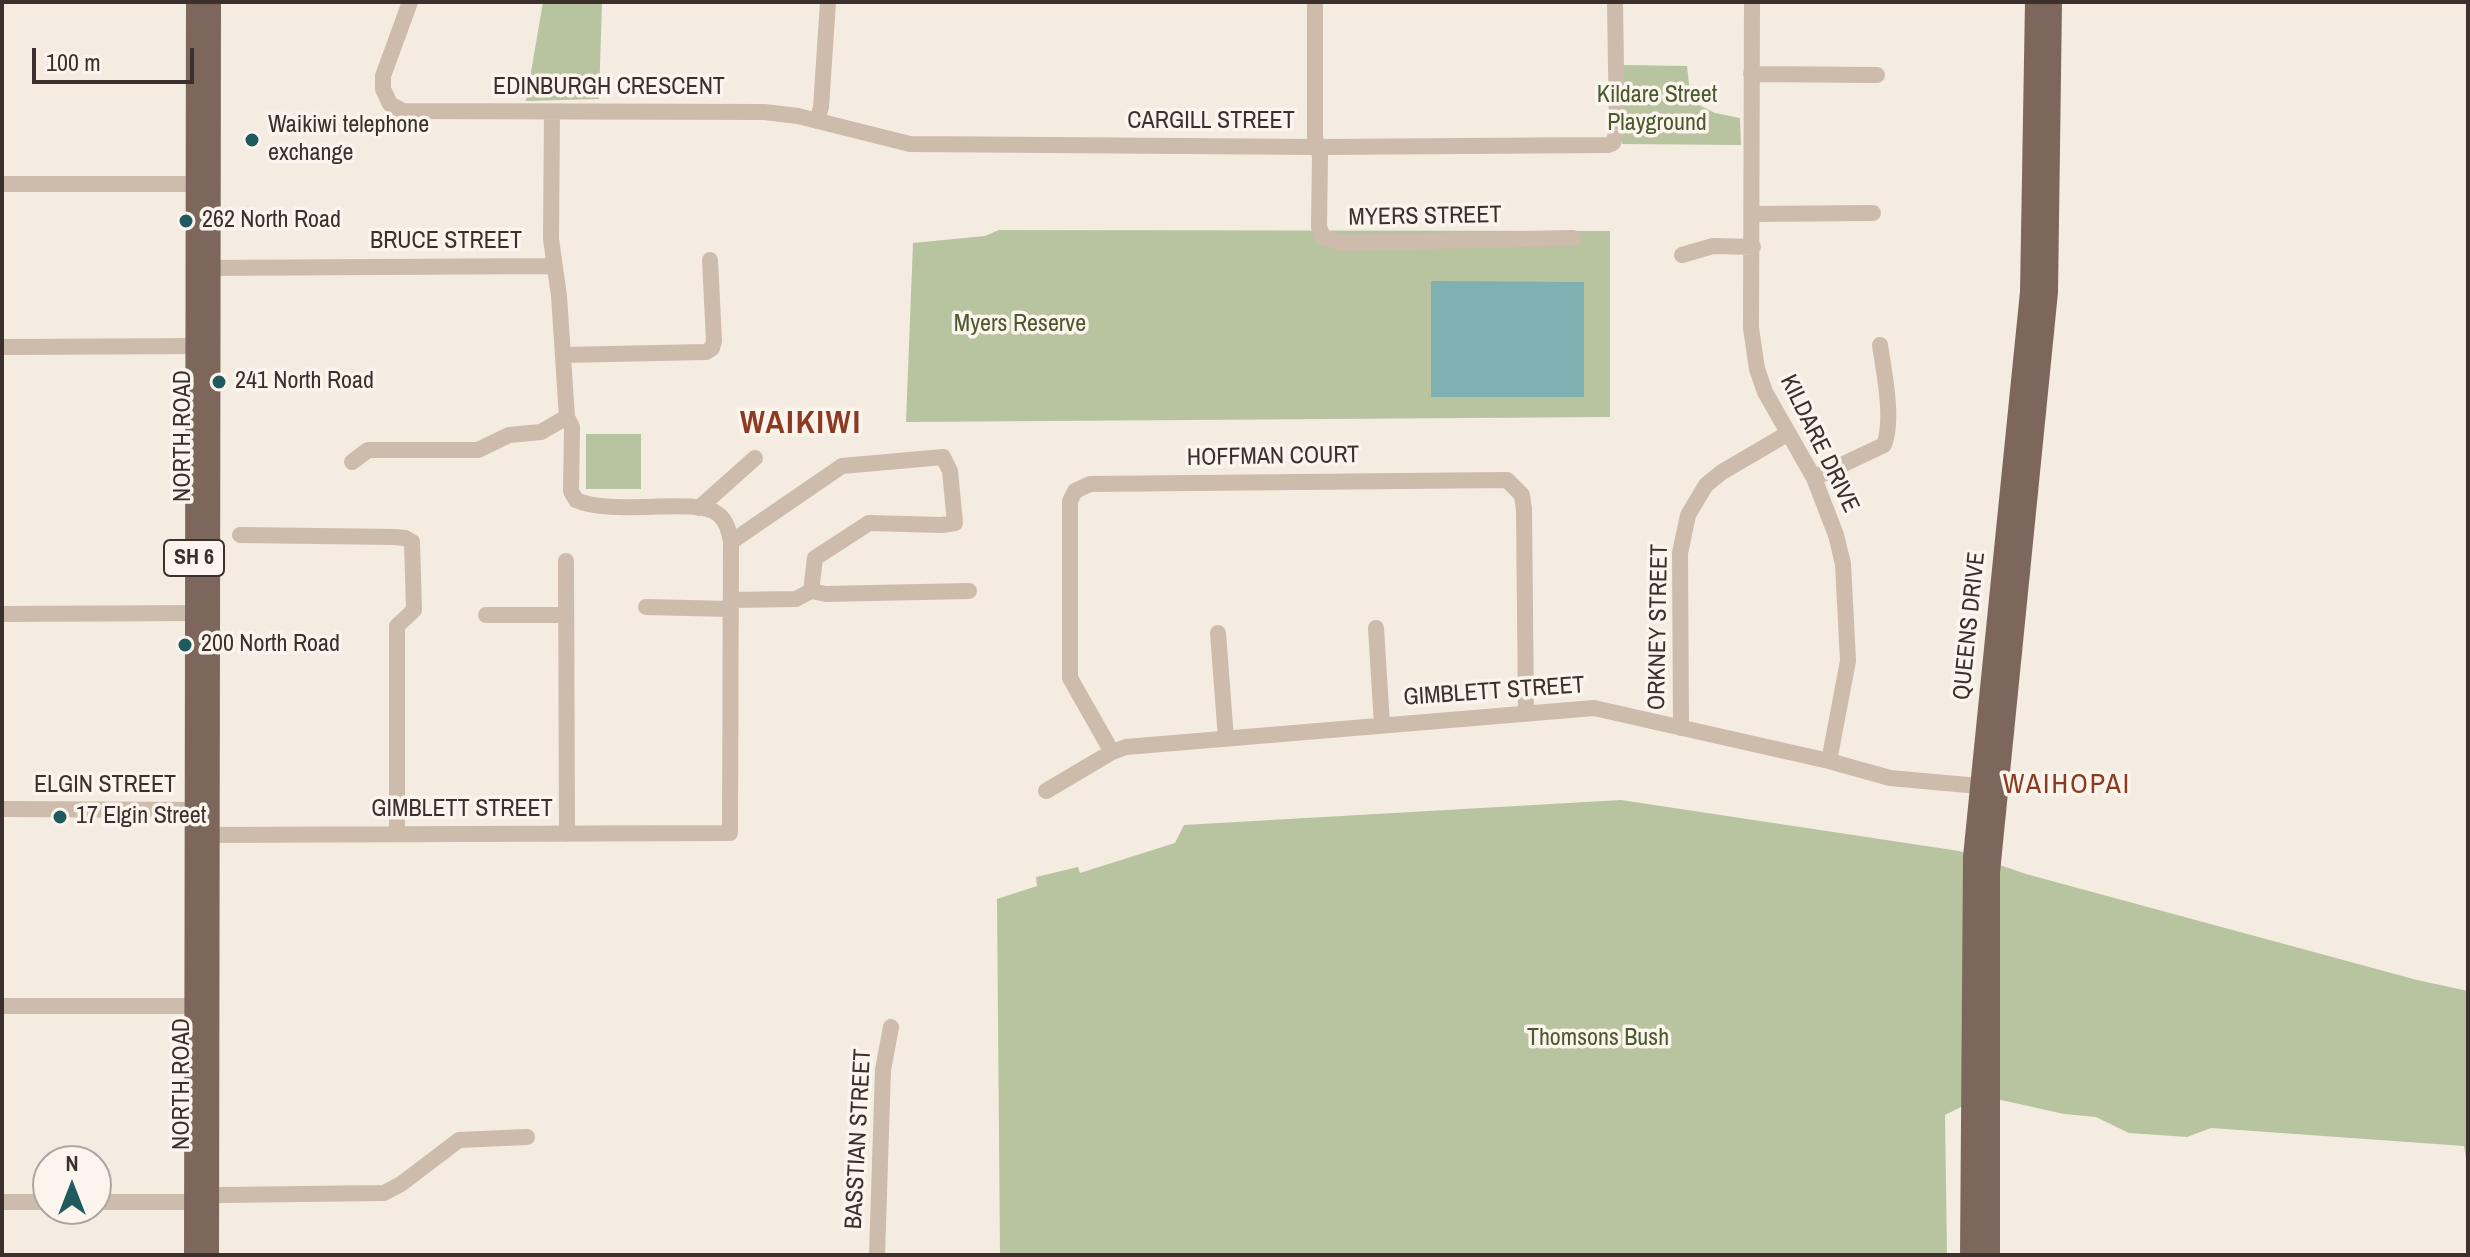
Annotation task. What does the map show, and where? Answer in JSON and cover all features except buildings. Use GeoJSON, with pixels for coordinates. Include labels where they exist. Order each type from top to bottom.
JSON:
{"type":"FeatureCollection","features":[{"type":"Feature","properties":{"kind":"main road","name":"NORTH ROAD"},"geometry":{"type":"LineString","coordinates":[[194,1255],[201,1199],[203,346],[203,184],[196,2]]}},
{"type":"Feature","properties":{"kind":"main road","name":"NORTH ROAD"},"geometry":{"type":"LineString","coordinates":[[203,184],[211,2]]}},
{"type":"Feature","properties":{"kind":"main road","name":"QUEENS DRIVE"},"geometry":{"type":"LineString","coordinates":[[1970,1255],[1973,857],[1989,787],[2043,360],[2035,2]]}},
{"type":"Feature","properties":{"kind":"main road","name":"QUEENS DRIVE"},"geometry":{"type":"LineString","coordinates":[[2041,259],[2052,2]]}},
{"type":"Feature","properties":{"kind":"main road","name":"QUEENS DRIVE"},"geometry":{"type":"LineString","coordinates":[[1989,787],[1990,1255]]}},
{"type":"Feature","properties":{"kind":"main road","name":"NORTH ROAD"},"geometry":{"type":"LineString","coordinates":[[201,1199],[209,1255]]}},
{"type":"Feature","properties":{"kind":"street","name":"EDINBURGH CRESCENT"},"geometry":{"type":"LineString","coordinates":[[410,2],[383,76],[383,89],[390,104],[403,111],[764,112],[817,121]]}},
{"type":"Feature","properties":{"kind":"street"},"geometry":{"type":"LineString","coordinates":[[817,121],[821,107],[828,2]]}},
{"type":"Feature","properties":{"kind":"street","name":"MYERS STREET"},"geometry":{"type":"LineString","coordinates":[[1315,2],[1315,137],[1319,147],[1319,227],[1323,237],[1330,242],[1573,238]]}},
{"type":"Feature","properties":{"kind":"street","name":"CARGILL STREET"},"geometry":{"type":"LineString","coordinates":[[817,121],[910,144],[1319,147],[1608,145],[1616,140],[1617,131],[1615,2]]}},
{"type":"Feature","properties":{"kind":"street","name":"KILDARE DRIVE"},"geometry":{"type":"LineString","coordinates":[[1752,2],[1751,328],[1757,369],[1765,392],[1814,478],[1836,535],[1845,585],[1846,676],[1829,761]]}},
{"type":"Feature","properties":{"kind":"street"},"geometry":{"type":"LineString","coordinates":[[1751,74],[1877,75]]}},
{"type":"Feature","properties":{"kind":"street"},"geometry":{"type":"LineString","coordinates":[[552,112],[551,239],[567,417],[572,427],[571,491],[576,500],[597,507],[708,508],[724,520],[731,542],[730,604]]}},
{"type":"Feature","properties":{"kind":"street"},"geometry":{"type":"LineString","coordinates":[[2,184],[203,184]]}},
{"type":"Feature","properties":{"kind":"street"},"geometry":{"type":"LineString","coordinates":[[1753,214],[1873,213]]}},
{"type":"Feature","properties":{"kind":"street"},"geometry":{"type":"LineString","coordinates":[[1682,255],[1713,246],[1753,247]]}},
{"type":"Feature","properties":{"kind":"street"},"geometry":{"type":"LineString","coordinates":[[563,355],[706,352],[712,348],[714,341],[710,260]]}},
{"type":"Feature","properties":{"kind":"street","name":"BRUCE STREET"},"geometry":{"type":"LineString","coordinates":[[203,268],[554,266]]}},
{"type":"Feature","properties":{"kind":"street"},"geometry":{"type":"LineString","coordinates":[[1814,478],[1884,445],[1888,428],[1880,345]]}},
{"type":"Feature","properties":{"kind":"street"},"geometry":{"type":"LineString","coordinates":[[2,347],[203,346]]}},
{"type":"Feature","properties":{"kind":"street"},"geometry":{"type":"LineString","coordinates":[[352,462],[368,450],[478,450],[509,435],[541,432],[567,417]]}},
{"type":"Feature","properties":{"kind":"street","name":"ORKNEY STREET"},"geometry":{"type":"LineString","coordinates":[[1681,728],[1680,553],[1688,515],[1706,485],[1722,472],[1787,434]]}},
{"type":"Feature","properties":{"kind":"street"},"geometry":{"type":"LineString","coordinates":[[731,542],[842,466],[943,457],[950,471],[955,523],[869,523],[815,558],[811,591]]}},
{"type":"Feature","properties":{"kind":"street"},"geometry":{"type":"LineString","coordinates":[[699,508],[755,458]]}},
{"type":"Feature","properties":{"kind":"street","name":"HOFFMAN COURT"},"geometry":{"type":"LineString","coordinates":[[1112,752],[1070,678],[1070,501],[1075,491],[1090,484],[1507,480],[1522,495],[1524,509],[1526,713]]}},
{"type":"Feature","properties":{"kind":"street"},"geometry":{"type":"LineString","coordinates":[[240,535],[395,537],[412,542],[414,610],[397,626],[397,834]]}},
{"type":"Feature","properties":{"kind":"street"},"geometry":{"type":"LineString","coordinates":[[566,561],[567,834]]}},
{"type":"Feature","properties":{"kind":"street"},"geometry":{"type":"LineString","coordinates":[[646,607],[796,599],[811,591],[826,594],[969,591]]}},
{"type":"Feature","properties":{"kind":"street","name":"GIMBLETT STREET"},"geometry":{"type":"LineString","coordinates":[[202,835],[730,833],[730,604]]}},
{"type":"Feature","properties":{"kind":"street"},"geometry":{"type":"LineString","coordinates":[[2,614],[202,613]]}},
{"type":"Feature","properties":{"kind":"street"},"geometry":{"type":"LineString","coordinates":[[486,615],[566,615]]}},
{"type":"Feature","properties":{"kind":"street"},"geometry":{"type":"LineString","coordinates":[[1376,628],[1382,725]]}},
{"type":"Feature","properties":{"kind":"street"},"geometry":{"type":"LineString","coordinates":[[1218,633],[1226,739]]}},
{"type":"Feature","properties":{"kind":"street","name":"GIMBLETT STREET"},"geometry":{"type":"LineString","coordinates":[[1046,791],[1112,752],[1138,746],[1603,709],[1890,778],[1989,787]]}},
{"type":"Feature","properties":{"kind":"street","name":"ELGIN STREET"},"geometry":{"type":"LineString","coordinates":[[2,809],[201,810]]}},
{"type":"Feature","properties":{"kind":"street"},"geometry":{"type":"LineString","coordinates":[[2,1006],[201,1006]]}},
{"type":"Feature","properties":{"kind":"street","name":"BASSTIAN STREET"},"geometry":{"type":"LineString","coordinates":[[877,1255],[883,1070],[891,1027]]}},
{"type":"Feature","properties":{"kind":"street"},"geometry":{"type":"LineString","coordinates":[[112,1202],[201,1199],[221,1195],[384,1193],[401,1184],[459,1140],[527,1137]]}},
{"type":"Feature","properties":{"kind":"street"},"geometry":{"type":"LineString","coordinates":[[2,1202],[32,1202]]}},
{"type":"Feature","properties":{"kind":"green space"},"geometry":{"type":"Polygon","coordinates":[[[543,2],[602,2],[599,99],[526,101],[543,2]]]}},
{"type":"Feature","properties":{"kind":"green space","name":"Kildare Street Playground"},"geometry":{"type":"Polygon","coordinates":[[[1623,65],[1687,66],[1691,101],[1715,113],[1740,118],[1741,145],[1622,144],[1623,65]]]}},
{"type":"Feature","properties":{"kind":"green space","name":"Myers Reserve"},"geometry":{"type":"Polygon","coordinates":[[[999,230],[1610,231],[1610,417],[906,422],[913,243],[985,236],[999,230]]]}},
{"type":"Feature","properties":{"kind":"green space"},"geometry":{"type":"Polygon","coordinates":[[[586,434],[641,434],[641,489],[586,489],[586,434]]]}},
{"type":"Feature","properties":{"kind":"green space","name":"Thomsons Bush"},"geometry":{"type":"Polygon","coordinates":[[[1621,800],[1959,851],[2026,874],[2417,980],[2468,991],[2468,1170],[2464,1146],[2211,1128],[2187,1137],[2129,1133],[2096,1117],[2064,1114],[1983,1096],[1945,1115],[1947,1255],[1000,1255],[997,899],[1037,886],[1036,877],[1078,867],[1080,873],[1175,843],[1184,825],[1621,800]]]}},
{"type":"Feature","properties":{"kind":"water"},"geometry":{"type":"Polygon","coordinates":[[[1431,281],[1584,282],[1584,397],[1431,397],[1431,281]]]}},
{"type":"Feature","properties":{"kind":"place","name":"Waikiwi telephone exchange"},"geometry":{"type":"Point","coordinates":[252,140]}},
{"type":"Feature","properties":{"kind":"place","name":"262 North Road"},"geometry":{"type":"Point","coordinates":[186,221]}},
{"type":"Feature","properties":{"kind":"place","name":"241 North Road"},"geometry":{"type":"Point","coordinates":[219,382]}},
{"type":"Feature","properties":{"kind":"place","name":"200 North Road"},"geometry":{"type":"Point","coordinates":[185,645]}},
{"type":"Feature","properties":{"kind":"place","name":"17 Elgin Street"},"geometry":{"type":"Point","coordinates":[60,817]}},
{"type":"Feature","properties":{"kind":"district","name":"WAIKIWI"},"geometry":{"type":"Point","coordinates":[801,424]}},
{"type":"Feature","properties":{"kind":"district","name":"WAIHOPAI"},"geometry":{"type":"Point","coordinates":[2067,785]}}]}
